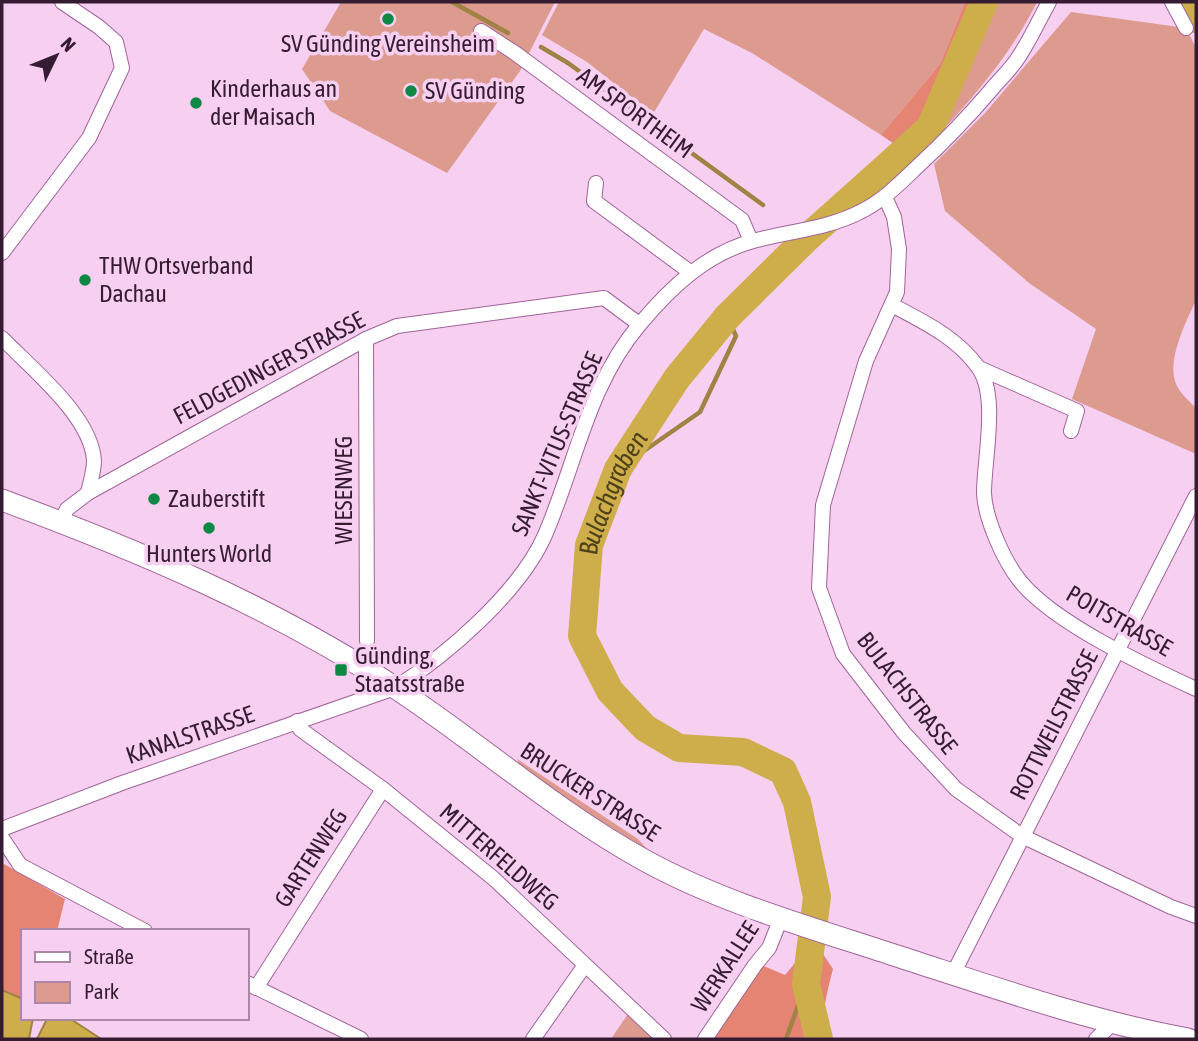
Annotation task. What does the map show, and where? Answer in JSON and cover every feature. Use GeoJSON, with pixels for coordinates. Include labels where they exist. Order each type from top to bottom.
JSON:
{"type":"FeatureCollection","features":[{"type":"Feature","properties":{"kind":"main road","name":"BRUCKER STRASSE"},"geometry":{"type":"LineString","coordinates":[[2,500],[138,552],[305,634],[395,688],[555,805],[601,835],[647,862],[702,887],[790,921],[1112,1024],[1188,1039]]}},
{"type":"Feature","properties":{"kind":"street"},"geometry":{"type":"LineString","coordinates":[[2,253],[89,138],[122,68],[116,42],[62,2]]}},
{"type":"Feature","properties":{"kind":"street","name":"SANKT-VITUS-STRASSE"},"geometry":{"type":"LineString","coordinates":[[395,688],[458,640],[518,579],[532,560],[546,533],[580,433],[608,368],[639,324],[690,272],[721,253],[751,241],[835,223],[861,212],[885,197],[961,126],[1018,58],[1049,2]]}},
{"type":"Feature","properties":{"kind":"street"},"geometry":{"type":"LineString","coordinates":[[1172,2],[1186,29]]}},
{"type":"Feature","properties":{"kind":"street","name":"AM SPORTHEIM"},"geometry":{"type":"LineString","coordinates":[[481,31],[515,53],[742,220],[751,241]]}},
{"type":"Feature","properties":{"kind":"street"},"geometry":{"type":"LineString","coordinates":[[596,183],[594,201],[690,272]]}},
{"type":"Feature","properties":{"kind":"street","name":"BULACHSTRASSE"},"geometry":{"type":"LineString","coordinates":[[885,197],[894,217],[899,249],[897,292],[866,361],[823,505],[821,596],[842,654],[904,733],[956,789],[1023,836],[1171,907],[1196,916]]}},
{"type":"Feature","properties":{"kind":"street","name":"FELDGEDINGER STRASSE"},"geometry":{"type":"LineString","coordinates":[[61,522],[66,509],[88,493],[366,338],[397,326],[604,298],[639,324]]}},
{"type":"Feature","properties":{"kind":"street"},"geometry":{"type":"LineString","coordinates":[[892,305],[943,332],[979,368],[1077,411],[1071,431]]}},
{"type":"Feature","properties":{"kind":"street"},"geometry":{"type":"LineString","coordinates":[[2,338],[75,414],[87,431],[94,463],[88,493]]}},
{"type":"Feature","properties":{"kind":"street","name":"WIESENWEG"},"geometry":{"type":"LineString","coordinates":[[366,338],[368,641]]}},
{"type":"Feature","properties":{"kind":"street","name":"POITSTRASSE"},"geometry":{"type":"LineString","coordinates":[[979,368],[989,407],[984,496],[995,538],[1020,581],[1058,616],[1196,689]]}},
{"type":"Feature","properties":{"kind":"street","name":"ROTTWEILSTRASSE"},"geometry":{"type":"LineString","coordinates":[[953,974],[1196,496]]}},
{"type":"Feature","properties":{"kind":"street","name":"KANALSTRASSE"},"geometry":{"type":"LineString","coordinates":[[2,829],[121,783],[395,688]]}},
{"type":"Feature","properties":{"kind":"street","name":"MITTERFELDWEG"},"geometry":{"type":"LineString","coordinates":[[297,721],[300,729],[383,789],[493,878],[664,1039]]}},
{"type":"Feature","properties":{"kind":"street","name":"GARTENWEG"},"geometry":{"type":"LineString","coordinates":[[251,986],[383,789]]}},
{"type":"Feature","properties":{"kind":"street"},"geometry":{"type":"LineString","coordinates":[[2,838],[20,865],[141,929]]}},
{"type":"Feature","properties":{"kind":"street","name":"WERKALLEE"},"geometry":{"type":"LineString","coordinates":[[705,1039],[755,964],[790,921]]}},
{"type":"Feature","properties":{"kind":"street"},"geometry":{"type":"LineString","coordinates":[[533,1039],[586,965]]}},
{"type":"Feature","properties":{"kind":"street"},"geometry":{"type":"LineString","coordinates":[[251,986],[361,1039]]}},
{"type":"Feature","properties":{"kind":"street"},"geometry":{"type":"LineString","coordinates":[[1096,1039],[1112,1024]]}},
{"type":"Feature","properties":{"kind":"green space","name":"SV Günding"},"geometry":{"type":"Polygon","coordinates":[[[341,2],[555,2],[520,71],[447,173],[330,111],[302,69],[341,2]]]}},
{"type":"Feature","properties":{"kind":"green space"},"geometry":{"type":"Polygon","coordinates":[[[559,2],[965,2],[940,64],[881,135],[752,53],[704,29],[653,114],[587,62],[542,35],[559,2]]]}},
{"type":"Feature","properties":{"kind":"green space"},"geometry":{"type":"Polygon","coordinates":[[[999,2],[1037,2],[1012,44],[968,102],[918,157],[909,154],[941,121],[999,2]]]}},
{"type":"Feature","properties":{"kind":"green space"},"geometry":{"type":"Polygon","coordinates":[[[1071,12],[1186,28],[1196,48],[1196,300],[1178,343],[1174,377],[1183,395],[1196,408],[1196,454],[1072,399],[1096,329],[1029,283],[945,211],[934,164],[985,113],[1071,12]]]}},
{"type":"Feature","properties":{"kind":"green space"},"geometry":{"type":"Polygon","coordinates":[[[517,759],[638,839],[648,850],[573,804],[520,766],[517,759]]]}},
{"type":"Feature","properties":{"kind":"green space"},"geometry":{"type":"Polygon","coordinates":[[[628,1014],[655,1039],[611,1039],[628,1014]]]}},
{"type":"Feature","properties":{"kind":"shaded area"},"geometry":{"type":"Polygon","coordinates":[[[965,2],[999,2],[941,121],[909,154],[881,135],[940,64],[965,2]]]}},
{"type":"Feature","properties":{"kind":"shaded area"},"geometry":{"type":"Polygon","coordinates":[[[2,865],[65,899],[58,929],[21,929],[21,998],[2,990],[2,865]]]}},
{"type":"Feature","properties":{"kind":"shaded area"},"geometry":{"type":"Polygon","coordinates":[[[806,950],[823,954],[833,969],[824,1014],[829,1039],[714,1039],[759,964],[785,975],[806,950]]]}},
{"type":"Feature","properties":{"kind":"shaded area"},"geometry":{"type":"Polygon","coordinates":[[[2,990],[21,998],[21,1020],[33,1020],[29,1039],[2,1039],[2,990]]]}},
{"type":"Feature","properties":{"kind":"shaded area"},"geometry":{"type":"Polygon","coordinates":[[[72,1020],[101,1039],[37,1039],[46,1021],[72,1020]]]}},
{"type":"Feature","properties":{"kind":"waterway"},"geometry":{"type":"LineString","coordinates":[[452,2],[508,33]]}},
{"type":"Feature","properties":{"kind":"waterway","name":"Bulachgraben"},"geometry":{"type":"LineString","coordinates":[[819,1039],[806,984],[817,897],[797,802],[783,771],[743,752],[679,748],[645,728],[610,691],[582,636],[589,545],[618,469],[677,378],[727,317],[807,238],[930,128],[984,2]]}},
{"type":"Feature","properties":{"kind":"waterway"},"geometry":{"type":"LineString","coordinates":[[1188,2],[1196,19]]}},
{"type":"Feature","properties":{"kind":"waterway"},"geometry":{"type":"LineString","coordinates":[[541,47],[568,63],[763,205]]}},
{"type":"Feature","properties":{"kind":"waterway"},"geometry":{"type":"LineString","coordinates":[[618,469],[700,412],[736,336],[727,317]]}},
{"type":"Feature","properties":{"kind":"waterway","name":"Bulachgraben"},"geometry":{"type":"LineString","coordinates":[[786,1039],[806,984]]}},
{"type":"Feature","properties":{"kind":"place","name":"SV Günding Vereinsheim"},"geometry":{"type":"Point","coordinates":[388,19]}},
{"type":"Feature","properties":{"kind":"place","name":"SV Günding"},"geometry":{"type":"Point","coordinates":[411,91]}},
{"type":"Feature","properties":{"kind":"place","name":"Kinderhaus an der Maisach"},"geometry":{"type":"Point","coordinates":[196,103]}},
{"type":"Feature","properties":{"kind":"place","name":"THW Ortsverband Dachau"},"geometry":{"type":"Point","coordinates":[85,280]}},
{"type":"Feature","properties":{"kind":"place","name":"Zauberstift"},"geometry":{"type":"Point","coordinates":[154,499]}},
{"type":"Feature","properties":{"kind":"place","name":"Hunters World"},"geometry":{"type":"Point","coordinates":[209,528]}},
{"type":"Feature","properties":{"kind":"place","name":"Günding, Staatsstraße"},"geometry":{"type":"Point","coordinates":[341,670]}}]}
